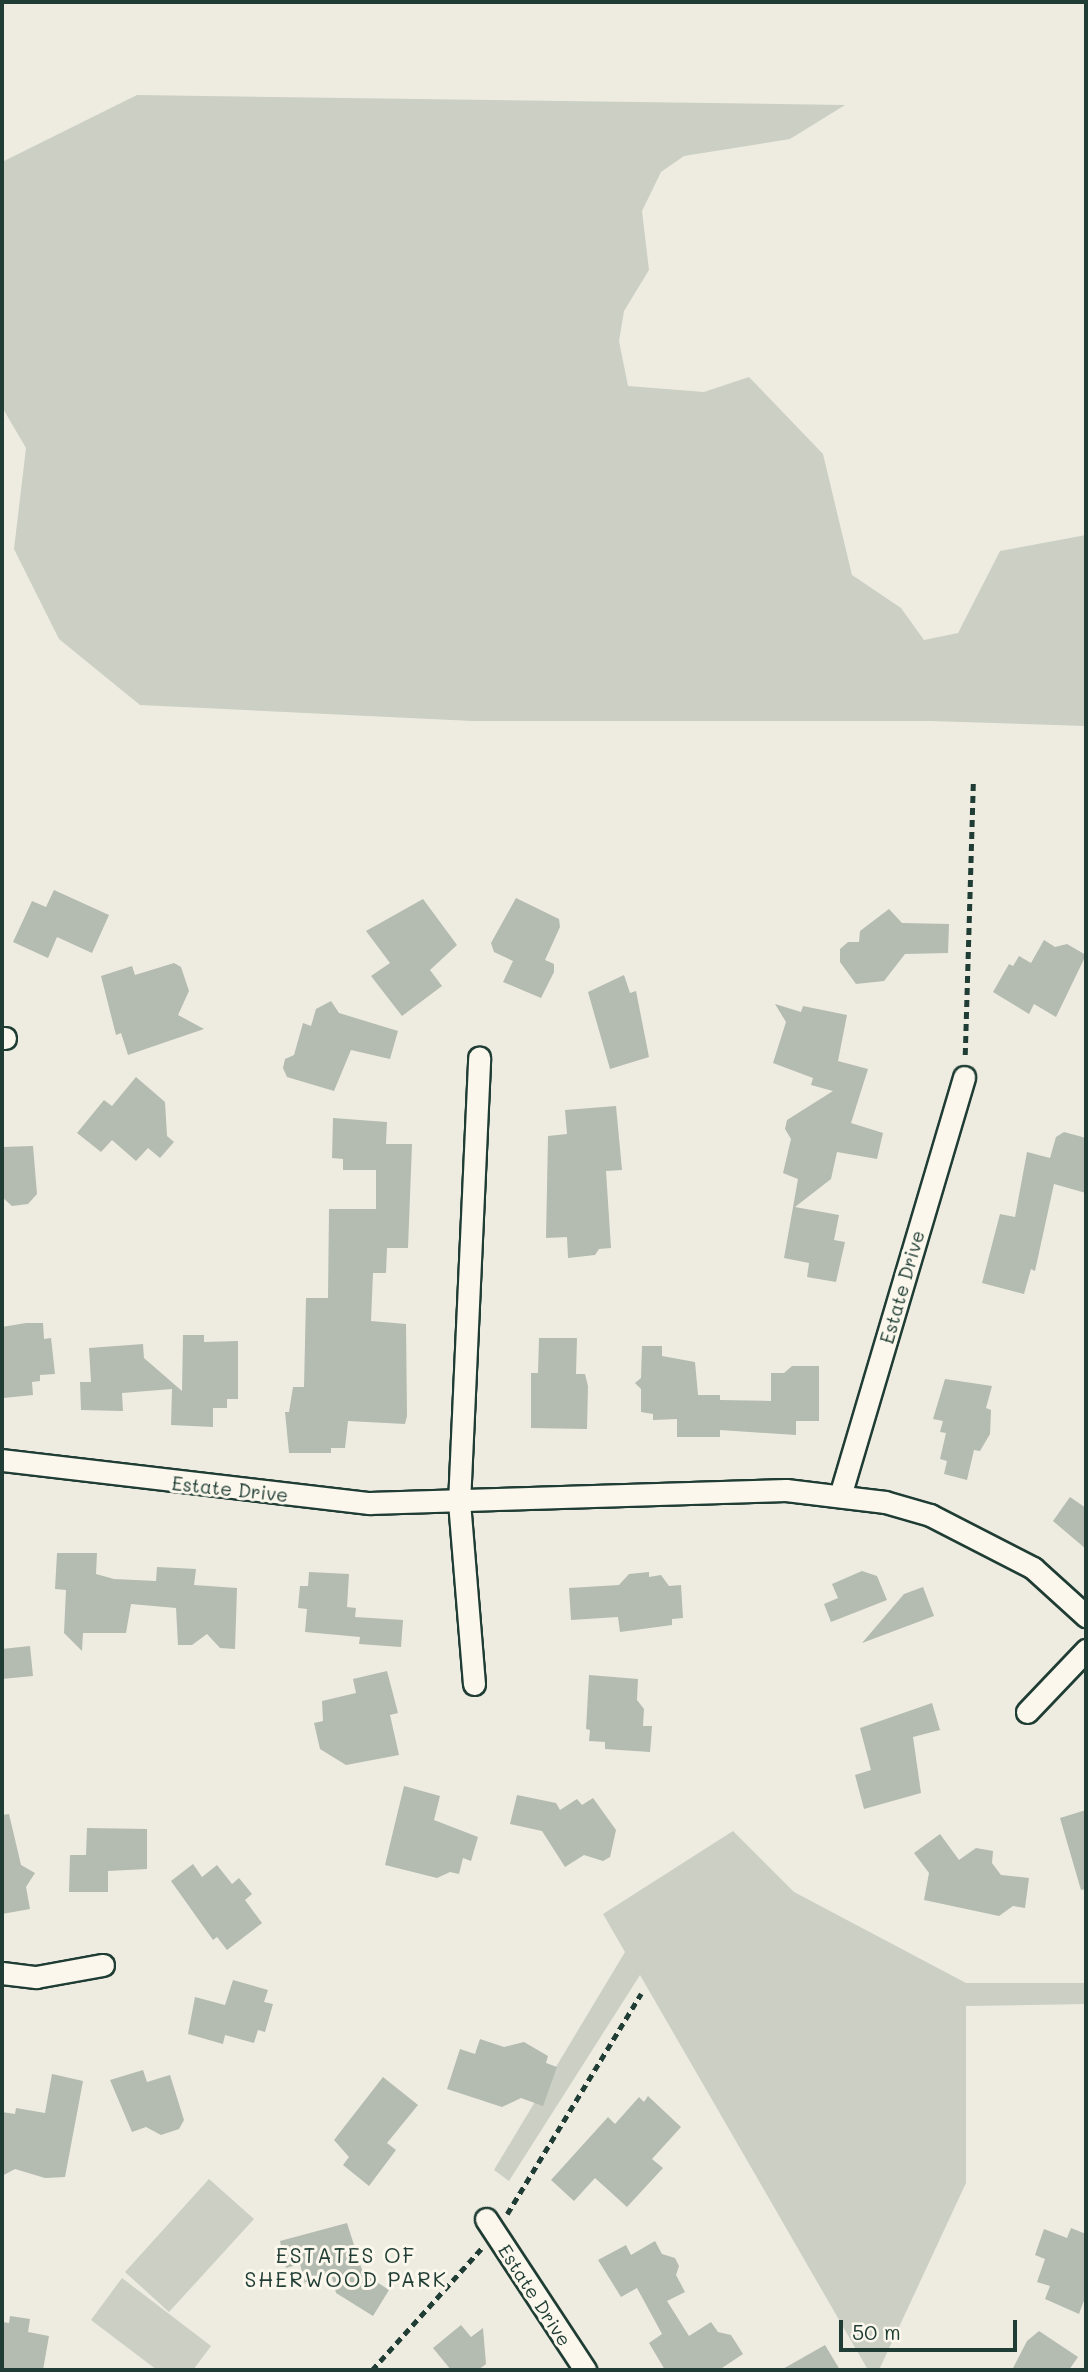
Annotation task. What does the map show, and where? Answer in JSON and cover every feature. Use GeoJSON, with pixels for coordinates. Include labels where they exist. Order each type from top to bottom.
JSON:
{"type":"FeatureCollection","features":[{"type":"Feature","properties":{"kind":"street"},"geometry":{"type":"LineString","coordinates":[[474,1684],[459,1503],[479,1057]]}},
{"type":"Feature","properties":{"kind":"street","name":"Estate Drive"},"geometry":{"type":"LineString","coordinates":[[840,1496],[964,1077]]}},
{"type":"Feature","properties":{"kind":"street","name":"Estate Drive"},"geometry":{"type":"LineString","coordinates":[[2,1460],[318,1499],[459,1503],[786,1490],[885,1502],[930,1515],[1032,1567],[1086,1616]]}},
{"type":"Feature","properties":{"kind":"street"},"geometry":{"type":"LineString","coordinates":[[1027,1712],[1086,1650]]}},
{"type":"Feature","properties":{"kind":"street"},"geometry":{"type":"LineString","coordinates":[[2,1973],[36,1977],[103,1965]]}},
{"type":"Feature","properties":{"kind":"street","name":"Estate Drive"},"geometry":{"type":"LineString","coordinates":[[491,2226],[584,2370]]}},
{"type":"Feature","properties":{"kind":"path"},"geometry":{"type":"LineString","coordinates":[[964,1077],[973,779]]}},
{"type":"Feature","properties":{"kind":"path"},"geometry":{"type":"LineString","coordinates":[[372,2370],[491,2226],[641,1994]]}},
{"type":"Feature","properties":{"kind":"shaded area"},"geometry":{"type":"Polygon","coordinates":[[[137,95],[845,105],[790,139],[684,156],[661,172],[642,211],[649,270],[624,311],[619,341],[628,386],[704,392],[749,377],[823,454],[852,575],[901,608],[924,640],[958,633],[1000,551],[1086,535],[1086,726],[930,721],[472,721],[140,705],[59,639],[14,549],[26,448],[2,407],[2,162],[137,95]]]}},
{"type":"Feature","properties":{"kind":"shaded area"},"geometry":{"type":"Polygon","coordinates":[[[733,1831],[794,1892],[966,1983],[1086,1983],[1086,2004],[966,2006],[966,2183],[879,2370],[868,2370],[640,1975],[509,2181],[494,2170],[625,1952],[603,1914],[733,1831]]]}},
{"type":"Feature","properties":{"kind":"shaded area"},"geometry":{"type":"Polygon","coordinates":[[[209,2179],[254,2219],[169,2312],[125,2272],[209,2179]]]}},
{"type":"Feature","properties":{"kind":"shaded area"},"geometry":{"type":"Polygon","coordinates":[[[122,2278],[211,2346],[193,2370],[157,2370],[91,2320],[122,2278]]]}},
{"type":"Feature","properties":{"kind":"building"},"geometry":{"type":"Polygon","coordinates":[[[54,890],[109,915],[92,953],[57,937],[48,958],[13,942],[32,901],[46,907],[54,890]]]}},
{"type":"Feature","properties":{"kind":"building"},"geometry":{"type":"Polygon","coordinates":[[[516,898],[559,919],[560,927],[545,960],[554,964],[554,972],[541,998],[503,982],[513,961],[494,952],[491,943],[516,898]]]}},
{"type":"Feature","properties":{"kind":"building"},"geometry":{"type":"Polygon","coordinates":[[[423,899],[457,945],[430,970],[442,986],[402,1016],[371,976],[390,963],[366,931],[423,899]]]}},
{"type":"Feature","properties":{"kind":"building"},"geometry":{"type":"Polygon","coordinates":[[[889,909],[902,923],[949,924],[948,953],[905,954],[884,981],[856,984],[840,962],[840,949],[848,942],[859,942],[860,931],[889,909]]]}},
{"type":"Feature","properties":{"kind":"building"},"geometry":{"type":"Polygon","coordinates":[[[1044,940],[1055,947],[1067,944],[1086,955],[1056,1017],[1034,1004],[1029,1014],[993,992],[1009,964],[1013,966],[1019,956],[1031,963],[1044,940]]]}},
{"type":"Feature","properties":{"kind":"building"},"geometry":{"type":"Polygon","coordinates":[[[174,963],[181,967],[189,991],[178,1015],[204,1029],[128,1055],[121,1033],[116,1035],[101,976],[132,966],[135,975],[174,963]]]}},
{"type":"Feature","properties":{"kind":"building"},"geometry":{"type":"Polygon","coordinates":[[[624,975],[630,993],[636,991],[649,1057],[610,1069],[588,992],[624,975]]]}},
{"type":"Feature","properties":{"kind":"building"},"geometry":{"type":"Polygon","coordinates":[[[331,1001],[339,1013],[398,1031],[390,1059],[351,1050],[334,1091],[287,1077],[283,1068],[285,1059],[294,1055],[303,1023],[311,1026],[316,1009],[331,1001]]]}},
{"type":"Feature","properties":{"kind":"building"},"geometry":{"type":"Polygon","coordinates":[[[775,1004],[801,1012],[803,1006],[847,1015],[838,1061],[868,1069],[851,1123],[883,1133],[877,1159],[837,1152],[831,1179],[795,1207],[839,1215],[834,1240],[845,1242],[836,1282],[807,1277],[809,1263],[784,1258],[798,1179],[783,1173],[791,1139],[785,1129],[787,1120],[833,1091],[811,1085],[813,1078],[773,1063],[786,1022],[775,1004]]]}},
{"type":"Feature","properties":{"kind":"building"},"geometry":{"type":"Polygon","coordinates":[[[136,1077],[165,1102],[167,1136],[174,1142],[160,1158],[148,1148],[136,1161],[112,1140],[101,1152],[77,1133],[104,1100],[112,1106],[136,1077]]]}},
{"type":"Feature","properties":{"kind":"building"},"geometry":{"type":"Polygon","coordinates":[[[616,1106],[622,1170],[606,1171],[611,1248],[599,1249],[595,1255],[568,1258],[567,1237],[546,1238],[548,1136],[567,1134],[565,1110],[616,1106]]]}},
{"type":"Feature","properties":{"kind":"building"},"geometry":{"type":"Polygon","coordinates":[[[333,1118],[387,1122],[386,1144],[412,1144],[408,1248],[387,1248],[386,1273],[373,1273],[371,1321],[406,1324],[407,1416],[405,1424],[348,1421],[345,1448],[331,1448],[331,1453],[289,1453],[285,1412],[289,1412],[293,1387],[304,1387],[306,1298],[328,1298],[329,1209],[376,1209],[376,1170],[343,1170],[343,1159],[332,1158],[333,1118]]]}},
{"type":"Feature","properties":{"kind":"building"},"geometry":{"type":"Polygon","coordinates":[[[1064,1132],[1086,1138],[1086,1193],[1054,1184],[1035,1271],[1031,1269],[1024,1294],[982,1283],[1000,1214],[1015,1217],[1027,1152],[1050,1158],[1056,1137],[1064,1132]]]}},
{"type":"Feature","properties":{"kind":"building"},"geometry":{"type":"Polygon","coordinates":[[[33,1146],[37,1194],[28,1204],[12,1206],[2,1197],[2,1147],[33,1146]]]}},
{"type":"Feature","properties":{"kind":"building"},"geometry":{"type":"Polygon","coordinates":[[[43,1323],[44,1339],[51,1338],[55,1374],[40,1375],[40,1381],[32,1382],[33,1395],[3,1398],[2,1327],[43,1323]]]}},
{"type":"Feature","properties":{"kind":"building"},"geometry":{"type":"Polygon","coordinates":[[[183,1335],[204,1335],[204,1342],[238,1341],[238,1399],[227,1399],[227,1408],[213,1408],[213,1427],[171,1425],[172,1389],[122,1393],[123,1411],[81,1410],[80,1382],[91,1382],[89,1348],[143,1344],[144,1358],[182,1391],[183,1335]]]}},
{"type":"Feature","properties":{"kind":"building"},"geometry":{"type":"Polygon","coordinates":[[[539,1338],[577,1338],[576,1374],[585,1374],[588,1386],[587,1429],[531,1428],[531,1373],[538,1373],[539,1338]]]}},
{"type":"Feature","properties":{"kind":"building"},"geometry":{"type":"Polygon","coordinates":[[[642,1346],[662,1346],[662,1356],[695,1362],[698,1395],[720,1395],[720,1400],[771,1401],[771,1373],[784,1373],[792,1366],[819,1366],[819,1421],[796,1421],[796,1435],[720,1430],[720,1437],[677,1437],[677,1419],[653,1420],[653,1414],[641,1412],[641,1389],[635,1383],[641,1378],[642,1346]]]}},
{"type":"Feature","properties":{"kind":"building"},"geometry":{"type":"Polygon","coordinates":[[[945,1379],[992,1386],[986,1408],[991,1410],[990,1434],[980,1451],[974,1450],[967,1480],[944,1474],[947,1461],[940,1459],[946,1433],[940,1432],[943,1421],[933,1419],[945,1379]]]}},
{"type":"Feature","properties":{"kind":"building"},"geometry":{"type":"Polygon","coordinates":[[[1070,1497],[1086,1508],[1086,1549],[1053,1521],[1070,1497]]]}},
{"type":"Feature","properties":{"kind":"building"},"geometry":{"type":"Polygon","coordinates":[[[57,1553],[97,1553],[96,1574],[114,1579],[156,1581],[157,1567],[196,1569],[194,1585],[237,1588],[235,1649],[220,1648],[207,1634],[192,1645],[178,1645],[176,1608],[131,1604],[126,1633],[83,1633],[82,1651],[64,1633],[66,1590],[55,1589],[57,1553]]]}},
{"type":"Feature","properties":{"kind":"building"},"geometry":{"type":"Polygon","coordinates":[[[862,1571],[877,1576],[887,1600],[831,1622],[824,1604],[838,1598],[832,1584],[862,1571]]]}},
{"type":"Feature","properties":{"kind":"building"},"geometry":{"type":"Polygon","coordinates":[[[309,1572],[349,1574],[347,1607],[356,1608],[355,1617],[403,1620],[401,1647],[359,1644],[360,1637],[305,1632],[307,1609],[298,1608],[300,1586],[308,1586],[309,1572]]]}},
{"type":"Feature","properties":{"kind":"building"},"geometry":{"type":"Polygon","coordinates":[[[649,1572],[649,1577],[661,1575],[669,1586],[681,1585],[683,1618],[672,1619],[672,1625],[620,1632],[618,1617],[571,1620],[569,1588],[619,1585],[629,1574],[649,1572]]]}},
{"type":"Feature","properties":{"kind":"building"},"geometry":{"type":"Polygon","coordinates":[[[923,1587],[934,1616],[862,1643],[904,1594],[923,1587]]]}},
{"type":"Feature","properties":{"kind":"building"},"geometry":{"type":"Polygon","coordinates":[[[30,1646],[33,1676],[2,1679],[2,1649],[30,1646]]]}},
{"type":"Feature","properties":{"kind":"building"},"geometry":{"type":"Polygon","coordinates":[[[387,1671],[398,1713],[390,1715],[399,1755],[346,1765],[320,1749],[314,1723],[323,1721],[322,1701],[356,1693],[353,1679],[387,1671]]]}},
{"type":"Feature","properties":{"kind":"building"},"geometry":{"type":"Polygon","coordinates":[[[589,1675],[638,1679],[637,1700],[644,1709],[643,1726],[652,1726],[650,1752],[605,1749],[605,1742],[589,1741],[590,1730],[586,1729],[589,1675]]]}},
{"type":"Feature","properties":{"kind":"building"},"geometry":{"type":"Polygon","coordinates":[[[932,1703],[940,1730],[913,1737],[921,1793],[864,1809],[855,1775],[871,1770],[860,1728],[932,1703]]]}},
{"type":"Feature","properties":{"kind":"building"},"geometry":{"type":"Polygon","coordinates":[[[404,1786],[440,1796],[434,1820],[478,1837],[471,1861],[463,1858],[459,1874],[450,1872],[437,1878],[385,1865],[404,1786]]]}},
{"type":"Feature","properties":{"kind":"building"},"geometry":{"type":"Polygon","coordinates":[[[517,1795],[556,1803],[560,1810],[577,1799],[582,1805],[593,1798],[616,1830],[610,1857],[603,1861],[584,1855],[565,1867],[542,1831],[510,1824],[517,1795]]]}},
{"type":"Feature","properties":{"kind":"building"},"geometry":{"type":"Polygon","coordinates":[[[1086,1810],[1086,1889],[1081,1890],[1060,1818],[1086,1810]]]}},
{"type":"Feature","properties":{"kind":"building"},"geometry":{"type":"Polygon","coordinates":[[[9,1814],[21,1865],[35,1873],[26,1887],[30,1909],[2,1914],[2,1815],[9,1814]]]}},
{"type":"Feature","properties":{"kind":"building"},"geometry":{"type":"Polygon","coordinates":[[[87,1828],[147,1829],[147,1869],[108,1871],[108,1892],[69,1892],[70,1855],[86,1855],[87,1828]]]}},
{"type":"Feature","properties":{"kind":"building"},"geometry":{"type":"Polygon","coordinates":[[[940,1834],[959,1860],[976,1848],[993,1851],[992,1863],[1001,1875],[1029,1878],[1025,1908],[1013,1906],[999,1916],[924,1900],[929,1873],[914,1853],[940,1834]]]}},
{"type":"Feature","properties":{"kind":"building"},"geometry":{"type":"Polygon","coordinates":[[[193,1864],[202,1877],[217,1865],[232,1884],[239,1878],[252,1894],[245,1900],[262,1923],[227,1950],[217,1937],[213,1940],[171,1881],[193,1864]]]}},
{"type":"Feature","properties":{"kind":"building"},"geometry":{"type":"Polygon","coordinates":[[[233,1980],[268,1990],[264,2002],[273,2004],[265,2032],[258,2030],[254,2043],[225,2035],[223,2044],[188,2034],[195,1997],[225,2005],[233,1980]]]}},
{"type":"Feature","properties":{"kind":"building"},"geometry":{"type":"Polygon","coordinates":[[[480,2039],[504,2047],[524,2042],[548,2056],[546,2063],[557,2067],[543,2106],[521,2098],[502,2107],[447,2089],[460,2049],[475,2054],[480,2039]]]}},
{"type":"Feature","properties":{"kind":"building"},"geometry":{"type":"Polygon","coordinates":[[[143,2070],[147,2082],[170,2075],[184,2120],[179,2129],[161,2135],[146,2127],[132,2132],[110,2080],[143,2070]]]}},
{"type":"Feature","properties":{"kind":"building"},"geometry":{"type":"Polygon","coordinates":[[[52,2074],[83,2081],[65,2177],[45,2178],[15,2169],[2,2176],[2,2112],[15,2114],[16,2108],[45,2113],[52,2074]]]}},
{"type":"Feature","properties":{"kind":"building"},"geometry":{"type":"Polygon","coordinates":[[[383,2077],[418,2105],[387,2143],[396,2150],[369,2186],[343,2165],[349,2157],[334,2140],[383,2077]]]}},
{"type":"Feature","properties":{"kind":"building"},"geometry":{"type":"Polygon","coordinates":[[[648,2096],[681,2127],[652,2159],[663,2168],[627,2207],[595,2178],[574,2201],[551,2180],[608,2117],[615,2124],[639,2097],[644,2102],[648,2096]]]}},
{"type":"Feature","properties":{"kind":"building"},"geometry":{"type":"Polygon","coordinates":[[[347,2223],[363,2273],[389,2290],[373,2316],[336,2293],[332,2277],[305,2284],[300,2264],[286,2268],[280,2241],[347,2223]]]}},
{"type":"Feature","properties":{"kind":"building"},"geometry":{"type":"Polygon","coordinates":[[[1071,2228],[1086,2234],[1086,2295],[1079,2314],[1045,2299],[1050,2286],[1037,2282],[1045,2259],[1035,2255],[1044,2229],[1067,2238],[1071,2228]]]}},
{"type":"Feature","properties":{"kind":"building"},"geometry":{"type":"Polygon","coordinates":[[[655,2241],[662,2254],[675,2258],[679,2266],[676,2275],[685,2292],[667,2301],[689,2336],[711,2322],[718,2332],[731,2335],[743,2354],[719,2370],[665,2370],[649,2343],[662,2334],[637,2288],[621,2297],[598,2260],[626,2245],[631,2255],[655,2241]]]}},
{"type":"Feature","properties":{"kind":"building"},"geometry":{"type":"Polygon","coordinates":[[[10,2316],[30,2319],[28,2332],[49,2336],[43,2370],[2,2370],[2,2322],[9,2323],[10,2316]]]}},
{"type":"Feature","properties":{"kind":"building"},"geometry":{"type":"Polygon","coordinates":[[[461,2325],[471,2337],[483,2328],[486,2364],[478,2370],[451,2370],[433,2348],[461,2325]]]}},
{"type":"Feature","properties":{"kind":"building"},"geometry":{"type":"Polygon","coordinates":[[[1039,2331],[1078,2357],[1069,2370],[1012,2370],[1027,2341],[1039,2331]]]}},
{"type":"Feature","properties":{"kind":"building"},"geometry":{"type":"Polygon","coordinates":[[[825,2345],[840,2370],[781,2370],[825,2345]]]}},
{"type":"Feature","properties":{"kind":"district","name":"ESTATES OF SHERWOOD PARK"},"geometry":{"type":"Point","coordinates":[346,2267]}}]}
